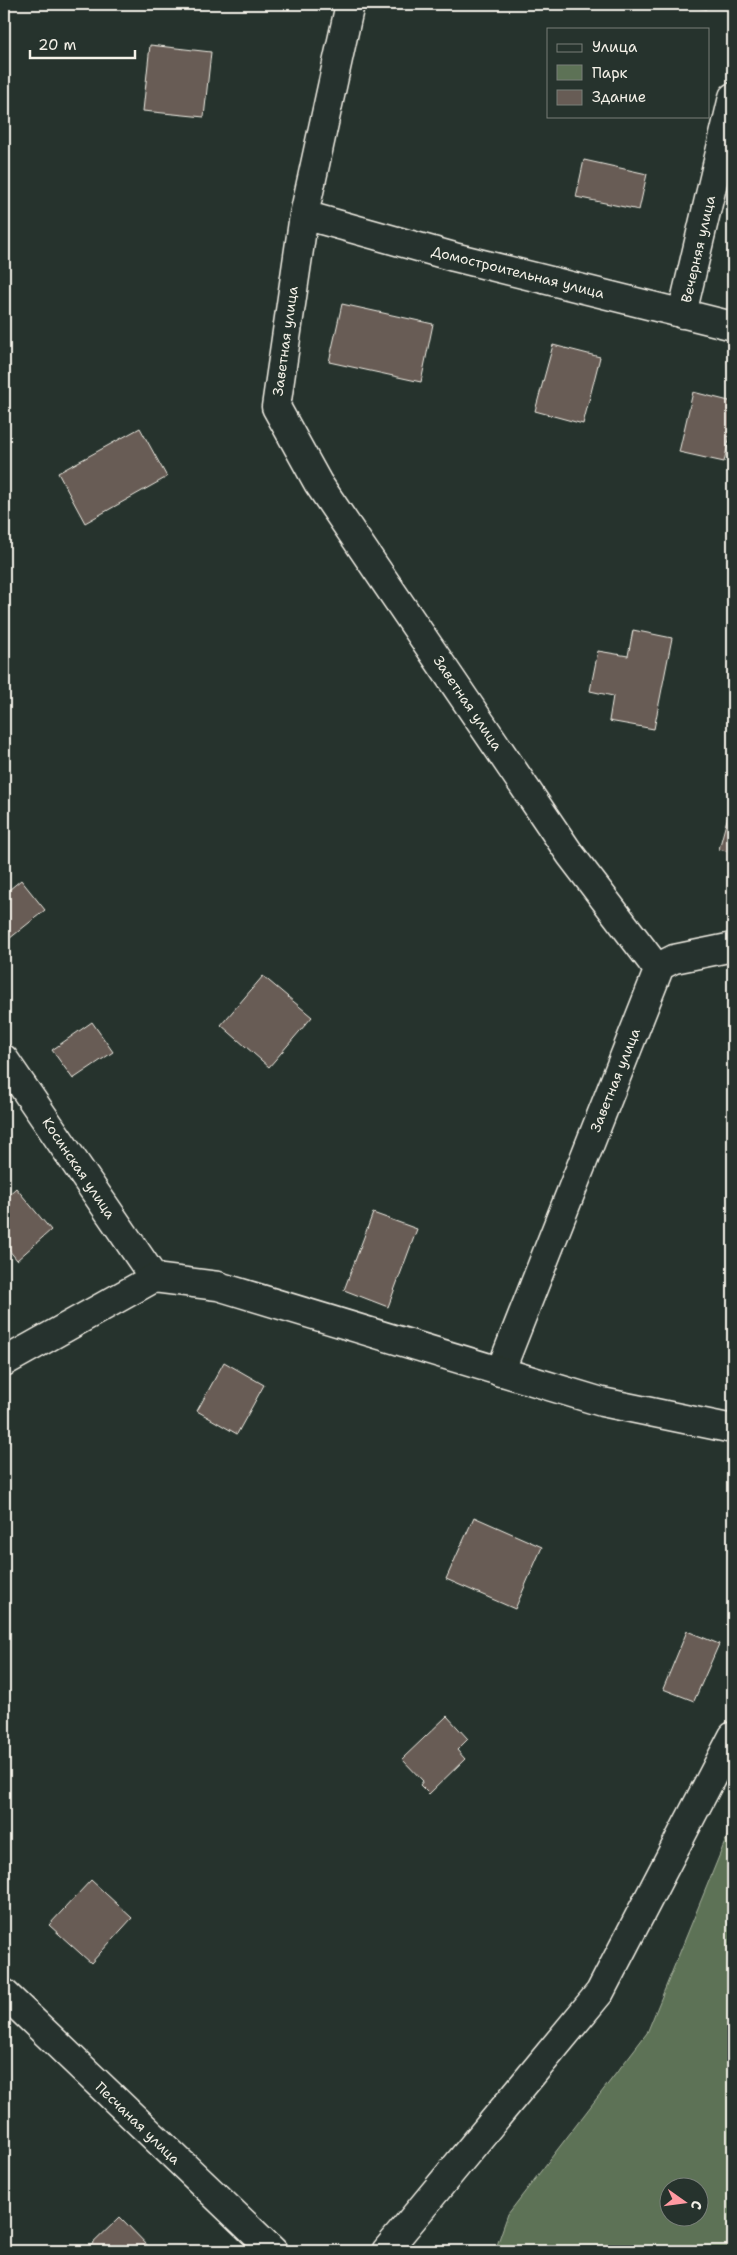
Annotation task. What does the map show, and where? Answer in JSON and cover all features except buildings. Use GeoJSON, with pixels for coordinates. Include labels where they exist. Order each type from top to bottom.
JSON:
{"type":"FeatureCollection","features":[{"type":"Feature","properties":{"kind":"street","name":"Заветная улица"},"geometry":{"type":"LineString","coordinates":[[350,4],[304,215],[276,407],[318,483],[570,854],[653,963],[660,966],[500,1372]]}},
{"type":"Feature","properties":{"kind":"street","name":"Вечерняя улица"},"geometry":{"type":"LineString","coordinates":[[682,314],[733,98]]}},
{"type":"Feature","properties":{"kind":"street","name":"Домостроительная улица"},"geometry":{"type":"LineString","coordinates":[[304,215],[454,257],[733,326]]}},
{"type":"Feature","properties":{"kind":"street"},"geometry":{"type":"LineString","coordinates":[[660,966],[674,959],[733,947]]}},
{"type":"Feature","properties":{"kind":"street","name":"Косинская улица"},"geometry":{"type":"LineString","coordinates":[[4,1059],[154,1278]]}},
{"type":"Feature","properties":{"kind":"street"},"geometry":{"type":"LineString","coordinates":[[4,1362],[154,1278],[218,1286],[602,1402],[733,1429]]}},
{"type":"Feature","properties":{"kind":"street"},"geometry":{"type":"LineString","coordinates":[[386,2251],[600,1992],[733,1736]]}},
{"type":"Feature","properties":{"kind":"street","name":"Песчаная улица"},"geometry":{"type":"LineString","coordinates":[[4,1993],[273,2251]]}},
{"type":"Feature","properties":{"kind":"green space"},"geometry":{"type":"Polygon","coordinates":[[[733,1822],[733,2251],[495,2251],[508,2214],[647,2033],[733,1822]]]}}]}
